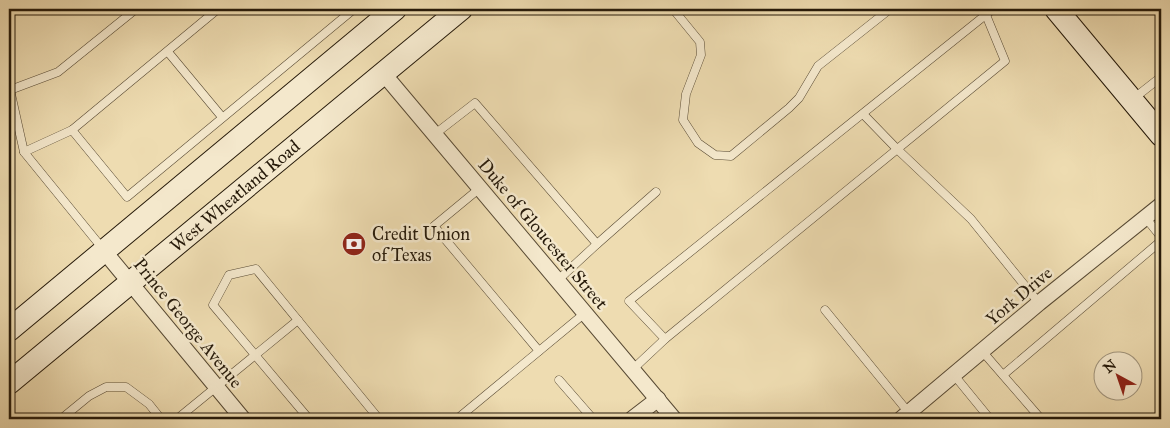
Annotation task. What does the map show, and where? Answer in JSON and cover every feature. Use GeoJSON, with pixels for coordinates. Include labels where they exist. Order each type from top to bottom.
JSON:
{"type":"FeatureCollection","features":[{"type":"Feature","properties":{"kind":"main road"},"geometry":{"type":"LineString","coordinates":[[9,330],[394,9]]}},
{"type":"Feature","properties":{"kind":"main road","name":"West Wheatland Road"},"geometry":{"type":"LineString","coordinates":[[9,383],[461,9]]}},
{"type":"Feature","properties":{"kind":"main road"},"geometry":{"type":"LineString","coordinates":[[1056,9],[1161,135]]}},
{"type":"Feature","properties":{"kind":"street","name":"Duke of Gloucester Street"},"geometry":{"type":"LineString","coordinates":[[383,73],[674,419]]}},
{"type":"Feature","properties":{"kind":"street","name":"York Drive"},"geometry":{"type":"LineString","coordinates":[[905,416],[1039,303],[1161,204]]}},
{"type":"Feature","properties":{"kind":"street","name":"Prince George Avenue"},"geometry":{"type":"LineString","coordinates":[[104,250],[243,419]]}},
{"type":"Feature","properties":{"kind":"street"},"geometry":{"type":"LineString","coordinates":[[632,419],[658,399]]}},
{"type":"Feature","properties":{"kind":"lane"},"geometry":{"type":"LineString","coordinates":[[104,250],[24,152],[9,88],[58,72],[136,9]]}},
{"type":"Feature","properties":{"kind":"lane"},"geometry":{"type":"LineString","coordinates":[[24,152],[72,130],[218,9]]}},
{"type":"Feature","properties":{"kind":"lane"},"geometry":{"type":"LineString","coordinates":[[72,130],[127,197],[354,9]]}},
{"type":"Feature","properties":{"kind":"lane"},"geometry":{"type":"LineString","coordinates":[[674,9],[700,42],[701,55],[686,94],[682,120],[698,143],[715,155],[731,156],[799,98],[818,66],[890,9]]}},
{"type":"Feature","properties":{"kind":"lane"},"geometry":{"type":"LineString","coordinates":[[665,339],[629,302],[993,9]]}},
{"type":"Feature","properties":{"kind":"lane"},"geometry":{"type":"LineString","coordinates":[[633,369],[665,339],[1005,61],[986,15]]}},
{"type":"Feature","properties":{"kind":"lane"},"geometry":{"type":"LineString","coordinates":[[168,52],[222,117]]}},
{"type":"Feature","properties":{"kind":"lane"},"geometry":{"type":"LineString","coordinates":[[1132,100],[1161,76]]}},
{"type":"Feature","properties":{"kind":"lane"},"geometry":{"type":"LineString","coordinates":[[435,134],[475,102],[597,244]]}},
{"type":"Feature","properties":{"kind":"lane"},"geometry":{"type":"LineString","coordinates":[[863,114],[971,219],[1039,303]]}},
{"type":"Feature","properties":{"kind":"lane"},"geometry":{"type":"LineString","coordinates":[[480,188],[434,226],[539,351]]}},
{"type":"Feature","properties":{"kind":"lane"},"geometry":{"type":"LineString","coordinates":[[558,280],[656,192]]}},
{"type":"Feature","properties":{"kind":"lane"},"geometry":{"type":"LineString","coordinates":[[1145,217],[1161,236]]}},
{"type":"Feature","properties":{"kind":"lane"},"geometry":{"type":"LineString","coordinates":[[1003,375],[1161,241]]}},
{"type":"Feature","properties":{"kind":"lane"},"geometry":{"type":"LineString","coordinates":[[309,419],[213,305],[229,275],[256,269],[379,419]]}},
{"type":"Feature","properties":{"kind":"lane"},"geometry":{"type":"LineString","coordinates":[[825,310],[905,416]]}},
{"type":"Feature","properties":{"kind":"lane"},"geometry":{"type":"LineString","coordinates":[[457,419],[585,313]]}},
{"type":"Feature","properties":{"kind":"lane"},"geometry":{"type":"LineString","coordinates":[[177,419],[298,320]]}},
{"type":"Feature","properties":{"kind":"lane"},"geometry":{"type":"LineString","coordinates":[[982,351],[1041,419]]}},
{"type":"Feature","properties":{"kind":"lane"},"geometry":{"type":"LineString","coordinates":[[954,375],[990,419]]}},
{"type":"Feature","properties":{"kind":"lane"},"geometry":{"type":"LineString","coordinates":[[558,380],[593,419]]}},
{"type":"Feature","properties":{"kind":"lane"},"geometry":{"type":"LineString","coordinates":[[61,419],[89,396],[106,387],[126,387],[149,404],[162,419]]}},
{"type":"Feature","properties":{"kind":"place","name":"Credit Union of Texas"},"geometry":{"type":"Point","coordinates":[354,244]}}]}
